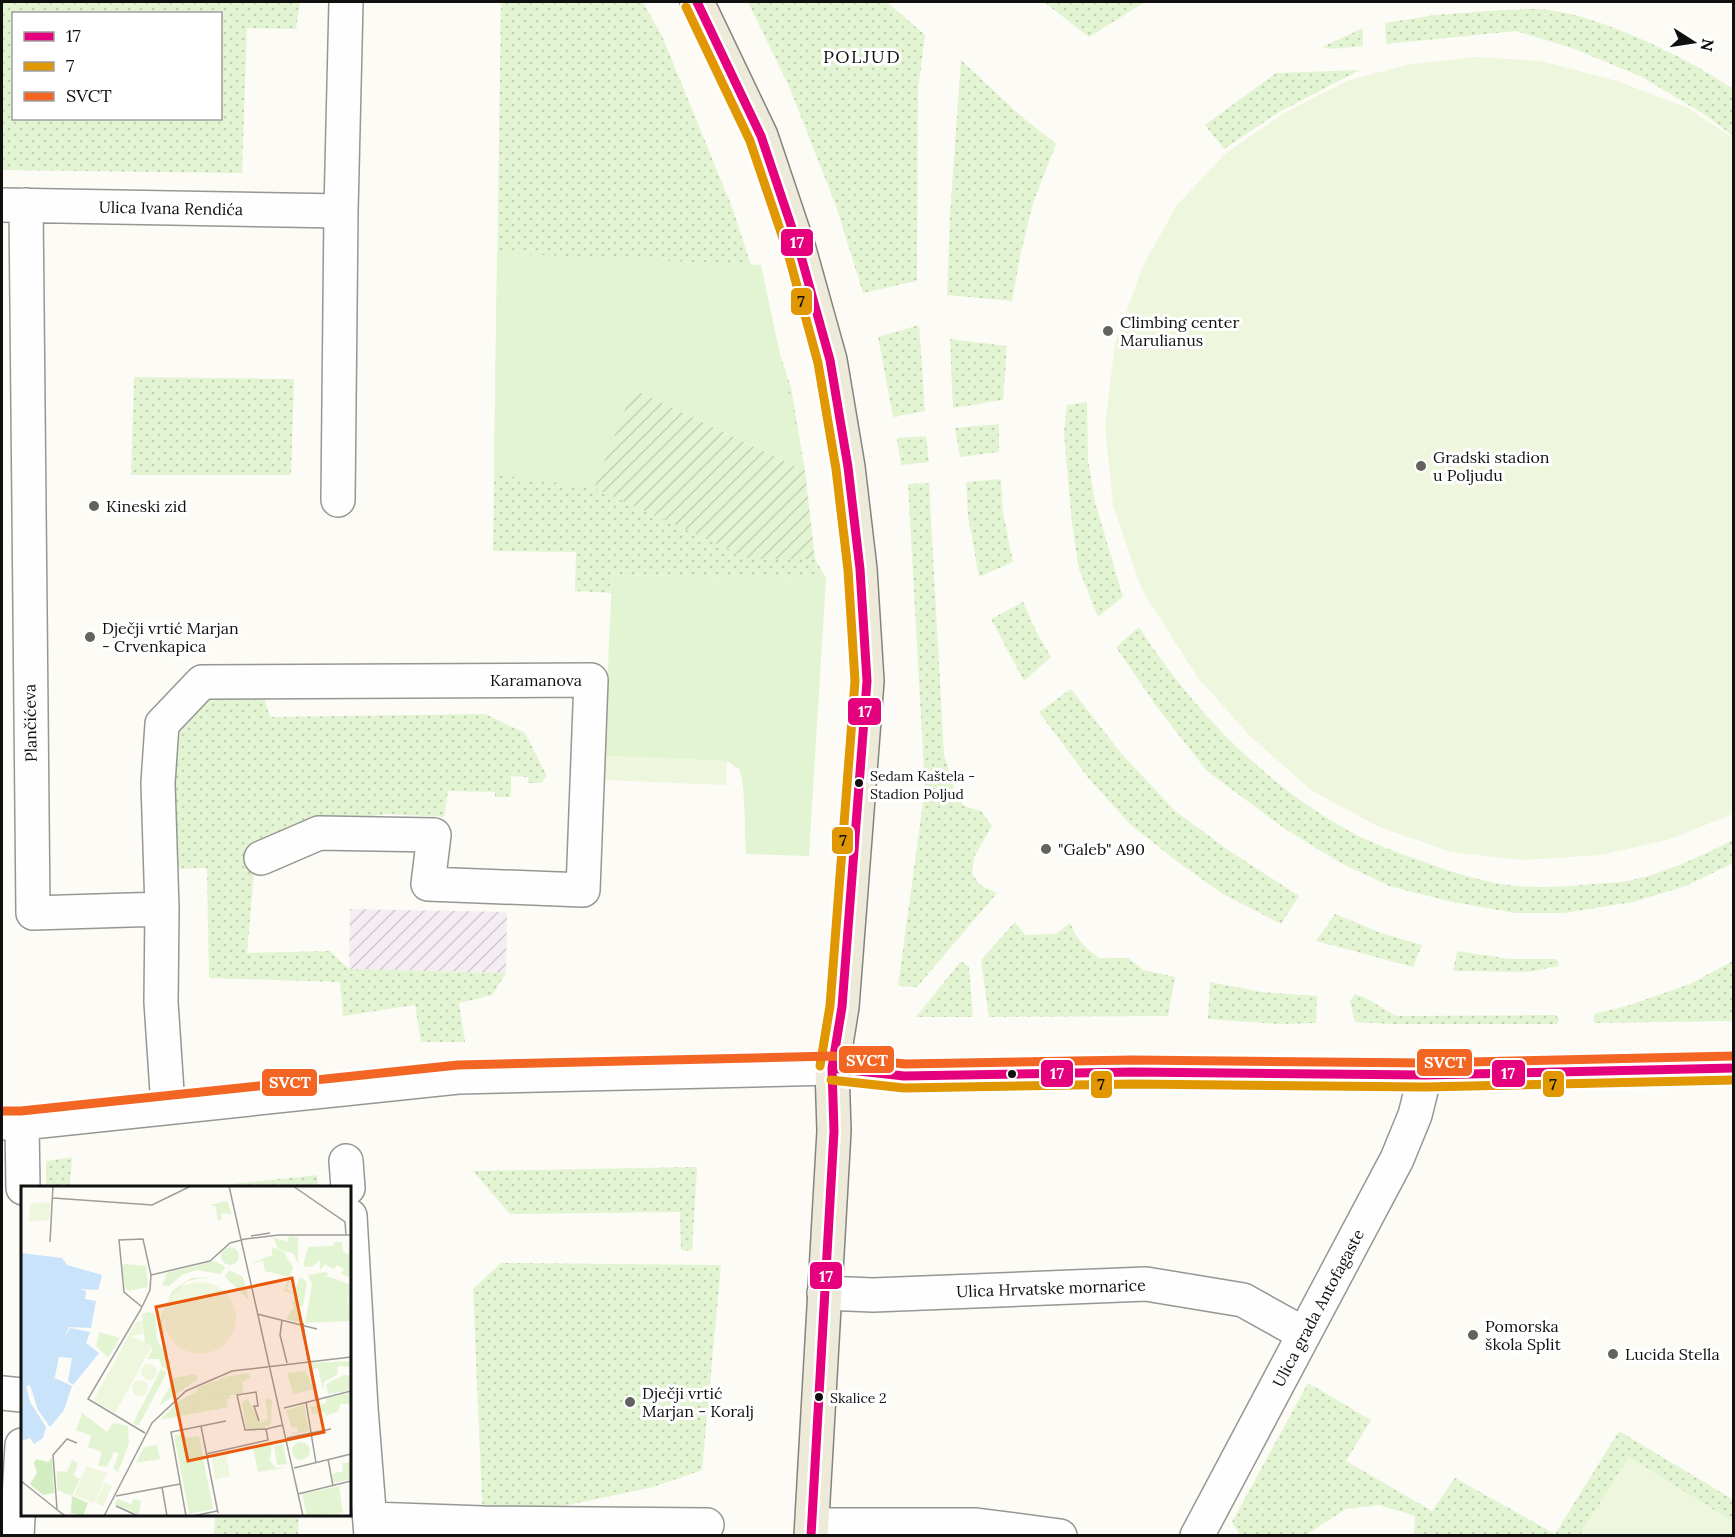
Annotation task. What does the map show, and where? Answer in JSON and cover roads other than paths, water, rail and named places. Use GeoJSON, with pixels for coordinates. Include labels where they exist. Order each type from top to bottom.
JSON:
{"type":"FeatureCollection","features":[{"type":"Feature","properties":{"kind":"main road"},"geometry":{"type":"LineString","coordinates":[[697,2],[761,136],[799,249],[830,360],[848,467],[860,569],[867,681],[843,1007],[832,1068],[834,1131],[812,1530]]}},
{"type":"Feature","properties":{"kind":"street"},"geometry":{"type":"LineString","coordinates":[[338,500],[340,211],[346,2]]}},
{"type":"Feature","properties":{"kind":"street","name":"Ulica Ivana Rendića"},"geometry":{"type":"LineString","coordinates":[[14,205],[340,211]]}},
{"type":"Feature","properties":{"kind":"street","name":"Plančićeva"},"geometry":{"type":"LineString","coordinates":[[14,205],[33,913],[162,909]]}},
{"type":"Feature","properties":{"kind":"street","name":"Karamanova"},"geometry":{"type":"LineString","coordinates":[[162,909],[158,783],[162,724],[202,682],[591,680],[583,890],[428,884],[434,835],[319,833],[261,858]]}},
{"type":"Feature","properties":{"kind":"street"},"geometry":{"type":"LineString","coordinates":[[162,909],[161,1002],[168,1107]]}},
{"type":"Feature","properties":{"kind":"street"},"geometry":{"type":"LineString","coordinates":[[22,1186],[12,1123],[459,1077],[832,1068],[904,1076],[1132,1072],[1425,1075],[1734,1068]]}},
{"type":"Feature","properties":{"kind":"street","name":"Ulica grada Antofagaste"},"geometry":{"type":"LineString","coordinates":[[1197,1536],[1397,1159],[1415,1115],[1425,1075]]}},
{"type":"Feature","properties":{"kind":"street"},"geometry":{"type":"LineString","coordinates":[[351,1254],[355,1408],[371,1527],[483,1523],[707,1526]]}},
{"type":"Feature","properties":{"kind":"street","name":"Ulica Hrvatske mornarice"},"geometry":{"type":"LineString","coordinates":[[824,1293],[873,1295],[1146,1284],[1243,1300],[1304,1334]]}},
{"type":"Feature","properties":{"kind":"street"},"geometry":{"type":"LineString","coordinates":[[2,1394],[21,1395]]}},
{"type":"Feature","properties":{"kind":"street"},"geometry":{"type":"LineString","coordinates":[[17,1536],[21,1463]]}},
{"type":"Feature","properties":{"kind":"street"},"geometry":{"type":"LineString","coordinates":[[812,1530],[976,1526],[1060,1536]]}},
{"type":"Feature","properties":{"kind":"place","name":"Climbing center Marulianus"},"geometry":{"type":"Point","coordinates":[1108,331]}},
{"type":"Feature","properties":{"kind":"place","name":"Gradski stadion u Poljudu"},"geometry":{"type":"Point","coordinates":[1421,466]}},
{"type":"Feature","properties":{"kind":"place","name":"Kineski zid"},"geometry":{"type":"Point","coordinates":[94,506]}},
{"type":"Feature","properties":{"kind":"place","name":"Dječji vrtić Marjan - Crvenkapica"},"geometry":{"type":"Point","coordinates":[90,637]}},
{"type":"Feature","properties":{"kind":"place","name":"Sedam Kaštela - Stadion Poljud"},"geometry":{"type":"Point","coordinates":[859,783]}},
{"type":"Feature","properties":{"kind":"place","name":"\"Galeb\" A90"},"geometry":{"type":"Point","coordinates":[1046,849]}},
{"type":"Feature","properties":{"kind":"place","name":"Pomorska škola Split"},"geometry":{"type":"Point","coordinates":[1473,1335]}},
{"type":"Feature","properties":{"kind":"place","name":"Lucida Stella"},"geometry":{"type":"Point","coordinates":[1613,1354]}},
{"type":"Feature","properties":{"kind":"place","name":"Skalice 2"},"geometry":{"type":"Point","coordinates":[819,1397]}},
{"type":"Feature","properties":{"kind":"place","name":"Dječji vrtić Marjan - Koralj"},"geometry":{"type":"Point","coordinates":[630,1402]}},
{"type":"Feature","properties":{"kind":"district","name":"POLJUD"},"geometry":{"type":"Point","coordinates":[862,57]}}]}
